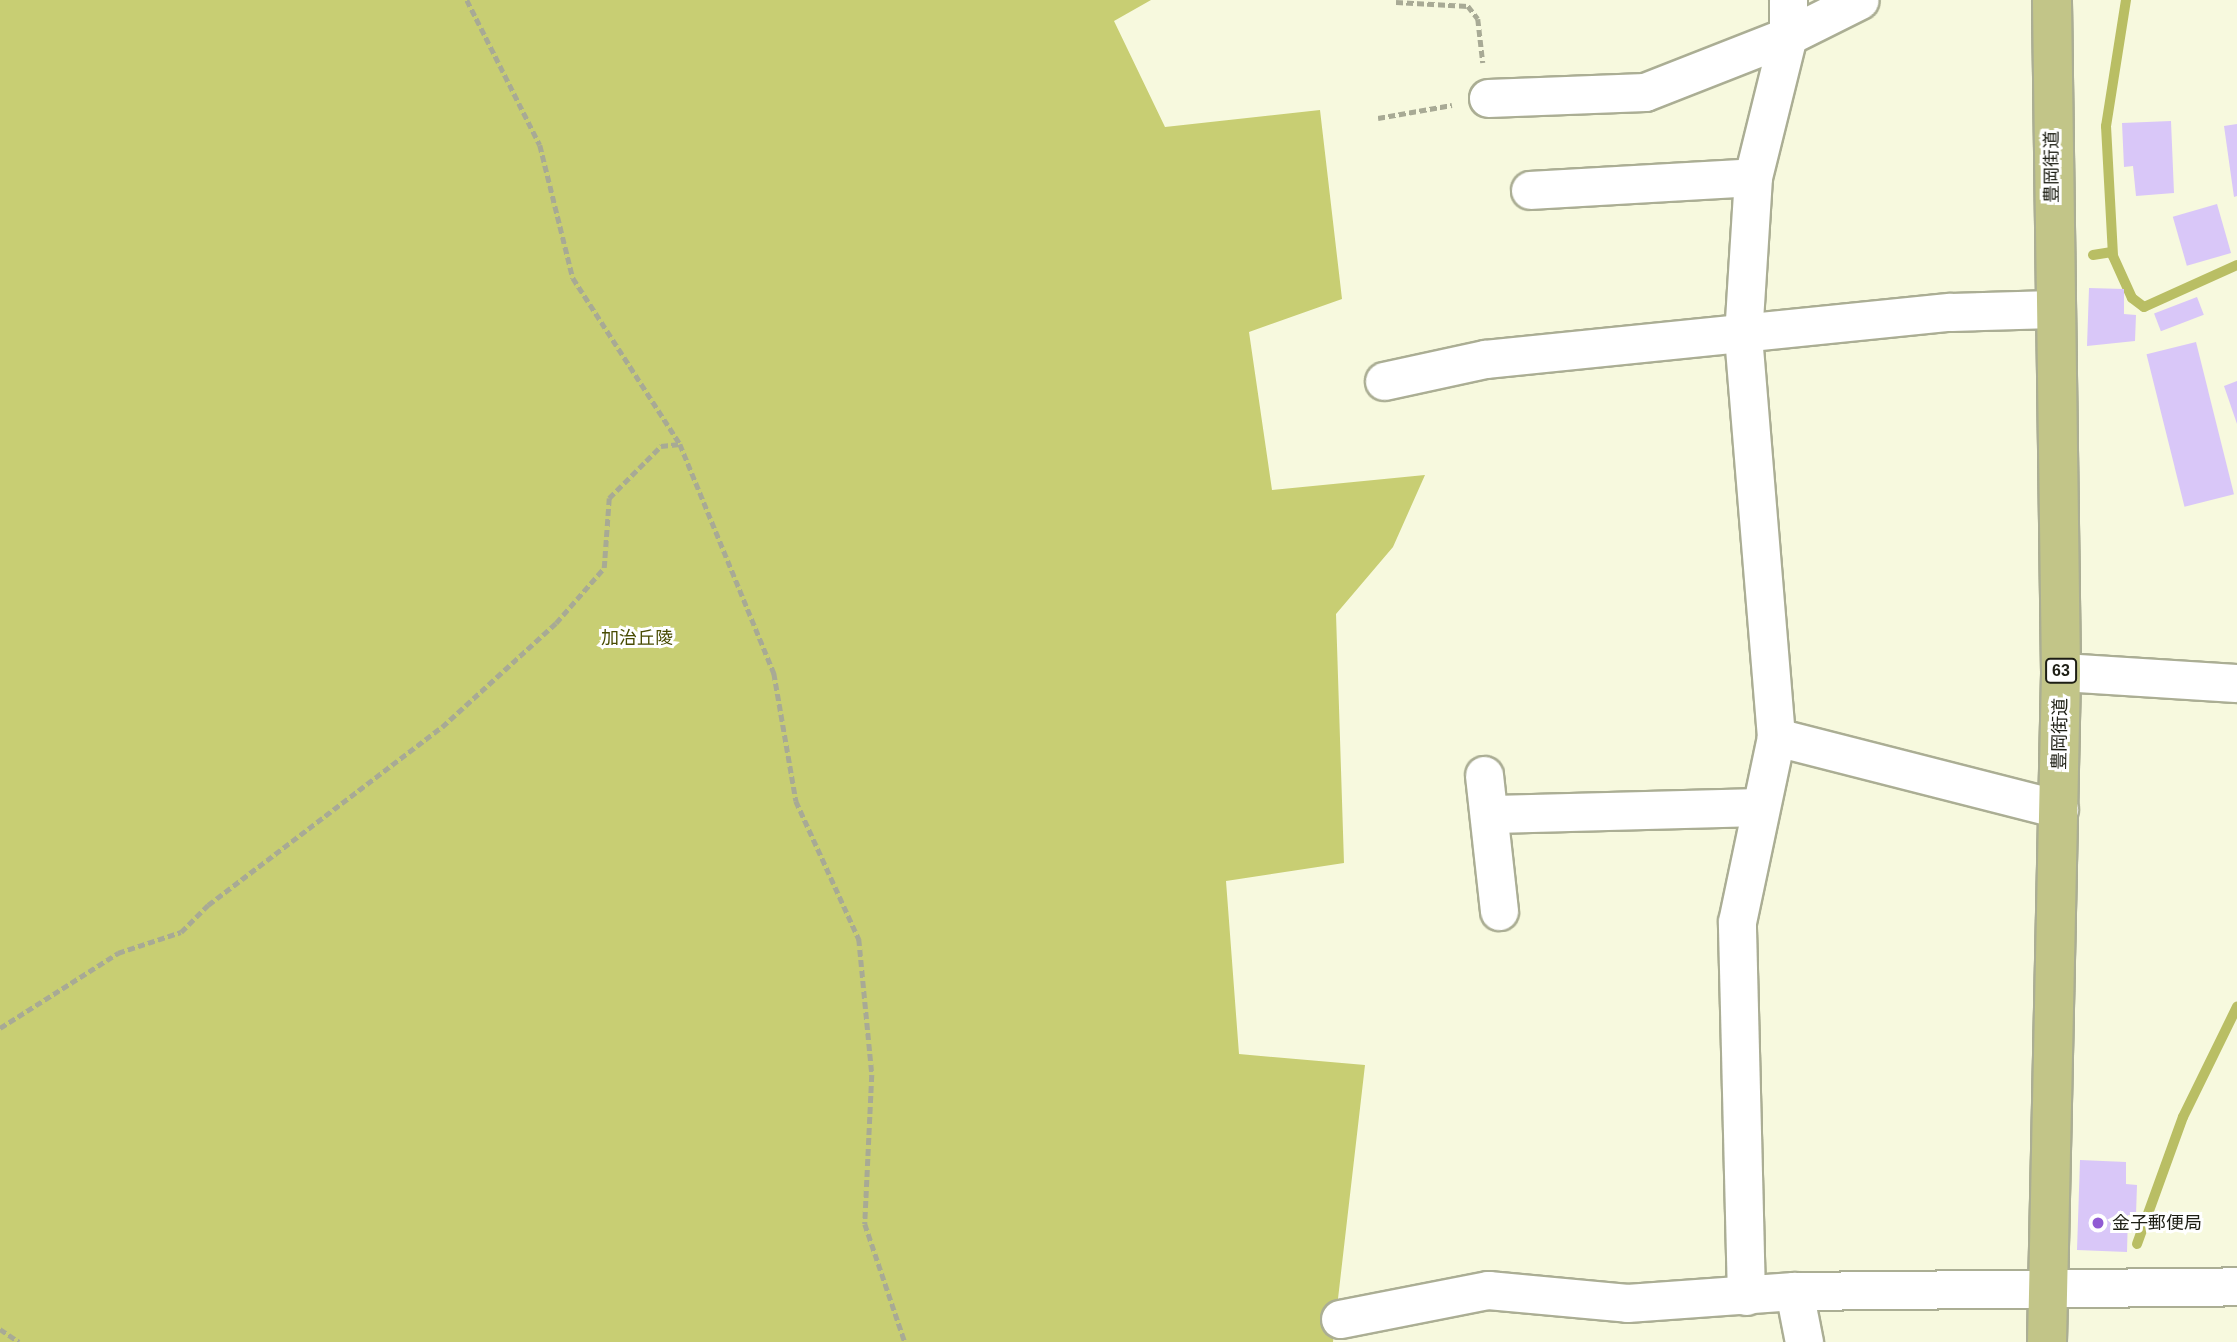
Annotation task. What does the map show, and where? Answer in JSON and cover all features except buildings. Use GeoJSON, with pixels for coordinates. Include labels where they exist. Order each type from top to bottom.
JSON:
{"type":"FeatureCollection","features":[{"type":"Feature","properties":{"kind":"main road","name":"豊岡街道"},"geometry":{"type":"LineString","coordinates":[[2048,1342],[2061,673],[2053,309],[2052,0]]}},
{"type":"Feature","properties":{"kind":"street"},"geometry":{"type":"LineString","coordinates":[[1746,1296],[1737,922],[1776,737],[1742,336],[1753,177],[1788,36],[1788,0]]}},
{"type":"Feature","properties":{"kind":"street"},"geometry":{"type":"LineString","coordinates":[[1488,99],[1645,92],[1788,36],[1860,0]]}},
{"type":"Feature","properties":{"kind":"street"},"geometry":{"type":"LineString","coordinates":[[1530,190],[1753,177]]}},
{"type":"Feature","properties":{"kind":"street"},"geometry":{"type":"LineString","coordinates":[[1384,381],[1485,359],[1742,336],[1951,312],[2053,309]]}},
{"type":"Feature","properties":{"kind":"street"},"geometry":{"type":"LineString","coordinates":[[2061,673],[2237,683]]}},
{"type":"Feature","properties":{"kind":"street"},"geometry":{"type":"LineString","coordinates":[[1776,737],[2059,809]]}},
{"type":"Feature","properties":{"kind":"street"},"geometry":{"type":"LineString","coordinates":[[1484,775],[1493,814],[1499,911]]}},
{"type":"Feature","properties":{"kind":"street"},"geometry":{"type":"LineString","coordinates":[[1493,814],[1760,807]]}},
{"type":"Feature","properties":{"kind":"street"},"geometry":{"type":"LineString","coordinates":[[1340,1320],[1488,1290],[1627,1303],[1794,1291],[2237,1286]]}},
{"type":"Feature","properties":{"kind":"street"},"geometry":{"type":"LineString","coordinates":[[1794,1291],[1804,1342]]}},
{"type":"Feature","properties":{"kind":"path"},"geometry":{"type":"LineString","coordinates":[[467,0],[540,145],[573,278],[680,444],[774,673],[796,801],[859,939],[872,1075],[865,1224],[905,1342]]}},
{"type":"Feature","properties":{"kind":"path"},"geometry":{"type":"LineString","coordinates":[[1378,118],[1488,99],[1478,19],[1468,6],[1396,2]]}},
{"type":"Feature","properties":{"kind":"path"},"geometry":{"type":"LineString","coordinates":[[0,1028],[118,954],[181,932],[208,905],[442,727],[556,623],[604,568],[609,498],[661,446],[680,444]]}},
{"type":"Feature","properties":{"kind":"path"},"geometry":{"type":"LineString","coordinates":[[0,1329],[19,1342]]}},
{"type":"Feature","properties":{"kind":"green space","name":"加治丘陵"},"geometry":{"type":"Polygon","coordinates":[[[0,0],[1151,0],[1114,21],[1165,127],[1320,110],[1342,299],[1249,332],[1272,490],[1425,475],[1393,547],[1336,614],[1344,863],[1226,881],[1239,1054],[1365,1065],[1333,1342],[0,1342],[0,0]]]}},
{"type":"Feature","properties":{"kind":"waterway"},"geometry":{"type":"LineString","coordinates":[[2126,0],[2106,126],[2113,256],[2132,298],[2144,307],[2237,265]]}},
{"type":"Feature","properties":{"kind":"waterway"},"geometry":{"type":"LineString","coordinates":[[2093,255],[2112,252]]}},
{"type":"Feature","properties":{"kind":"waterway"},"geometry":{"type":"LineString","coordinates":[[2137,1244],[2183,1117],[2237,1007]]}},
{"type":"Feature","properties":{"kind":"place","name":"金子郵便局"},"geometry":{"type":"Point","coordinates":[2098,1223]}}]}
